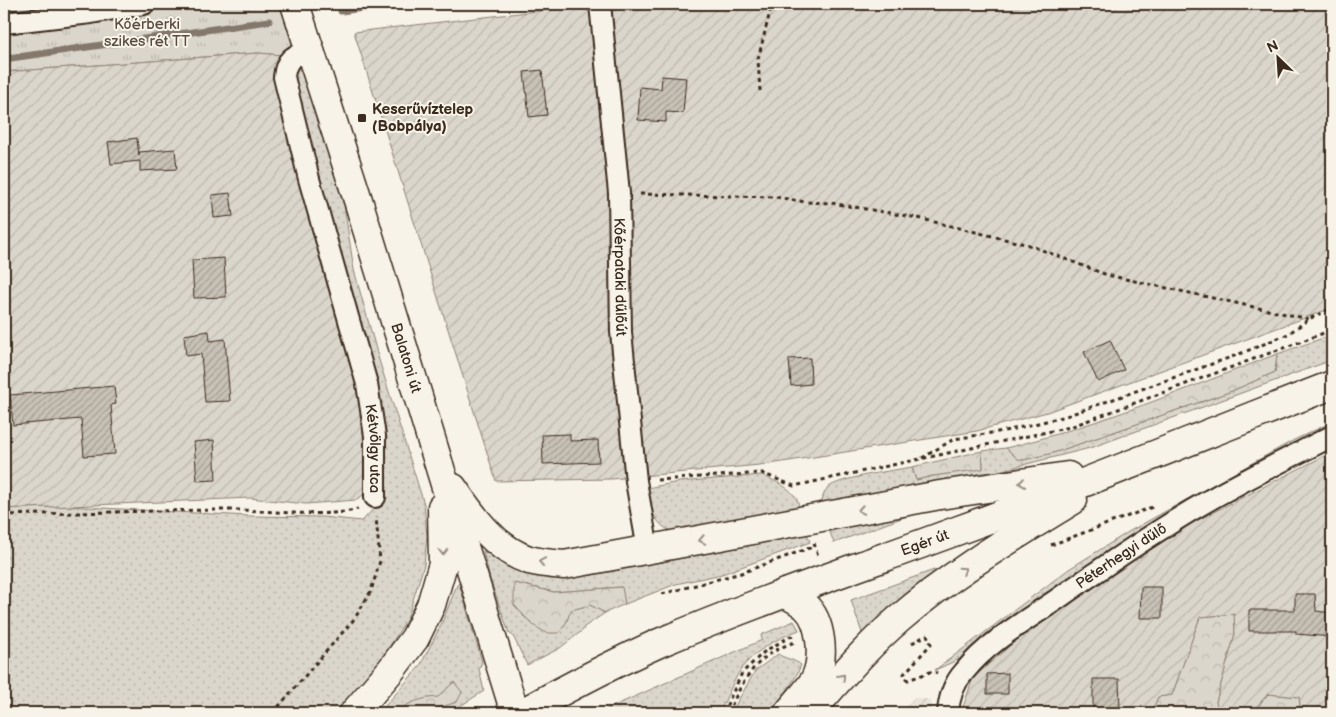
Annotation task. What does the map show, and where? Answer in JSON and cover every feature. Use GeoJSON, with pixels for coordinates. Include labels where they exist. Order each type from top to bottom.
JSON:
{"type":"FeatureCollection","features":[{"type":"Feature","properties":{"kind":"main road","name":"Balatoni út"},"geometry":{"type":"LineString","coordinates":[[296,4],[515,713]]}},
{"type":"Feature","properties":{"kind":"main road","name":"Egér út"},"geometry":{"type":"LineString","coordinates":[[522,713],[658,644],[785,593],[1122,468],[1332,385]]}},
{"type":"Feature","properties":{"kind":"main road"},"geometry":{"type":"LineString","coordinates":[[440,469],[469,511],[497,542],[513,553],[528,559],[564,565],[940,495],[1122,468]]}},
{"type":"Feature","properties":{"kind":"main road"},"geometry":{"type":"LineString","coordinates":[[809,713],[898,619],[941,584],[1122,468]]}},
{"type":"Feature","properties":{"kind":"main road"},"geometry":{"type":"LineString","coordinates":[[354,713],[415,638],[431,605],[443,564],[440,469]]}},
{"type":"Feature","properties":{"kind":"main road"},"geometry":{"type":"LineString","coordinates":[[785,593],[805,606],[814,617],[809,633],[821,656],[815,679],[788,713]]}},
{"type":"Feature","properties":{"kind":"street"},"geometry":{"type":"LineString","coordinates":[[4,24],[144,4]]}},
{"type":"Feature","properties":{"kind":"street","name":"Kőérpataki dűlőút"},"geometry":{"type":"LineString","coordinates":[[600,4],[619,194],[621,332],[636,481],[648,550]]}},
{"type":"Feature","properties":{"kind":"street","name":"Kétvölgy utca"},"geometry":{"type":"LineString","coordinates":[[310,50],[293,56],[285,66],[284,77],[308,179],[367,384],[375,436],[375,498]]}},
{"type":"Feature","properties":{"kind":"street","name":"Péterhegyi dűlő"},"geometry":{"type":"LineString","coordinates":[[948,713],[956,683],[973,662],[990,647],[1078,584],[1191,511],[1332,436]]}},
{"type":"Feature","properties":{"kind":"path"},"geometry":{"type":"LineString","coordinates":[[760,91],[758,59],[772,4]]}},
{"type":"Feature","properties":{"kind":"path"},"geometry":{"type":"LineString","coordinates":[[619,194],[776,197],[918,218],[1029,245],[1107,275],[1309,319]]}},
{"type":"Feature","properties":{"kind":"path"},"geometry":{"type":"LineString","coordinates":[[920,459],[954,439],[1010,430],[1074,414],[1288,334],[1309,319],[1332,308]]}},
{"type":"Feature","properties":{"kind":"path"},"geometry":{"type":"LineString","coordinates":[[636,481],[762,473],[794,486],[920,459],[1070,426],[1332,330]]}},
{"type":"Feature","properties":{"kind":"path"},"geometry":{"type":"LineString","coordinates":[[273,713],[355,618],[371,591],[380,561],[375,498]]}},
{"type":"Feature","properties":{"kind":"path","name":"Kétvölgy utca"},"geometry":{"type":"LineString","coordinates":[[4,515],[240,510],[340,512],[356,510],[366,506],[375,498]]}},
{"type":"Feature","properties":{"kind":"path"},"geometry":{"type":"LineString","coordinates":[[1043,548],[1159,504]]}},
{"type":"Feature","properties":{"kind":"path"},"geometry":{"type":"LineString","coordinates":[[662,594],[741,573],[815,546]]}},
{"type":"Feature","properties":{"kind":"path"},"geometry":{"type":"LineString","coordinates":[[723,713],[742,673],[752,662],[779,642],[809,633]]}},
{"type":"Feature","properties":{"kind":"path"},"geometry":{"type":"LineString","coordinates":[[728,713],[749,672],[775,650],[809,633]]}},
{"type":"Feature","properties":{"kind":"path"},"geometry":{"type":"LineString","coordinates":[[909,645],[924,636],[927,635],[930,638],[930,644],[904,674],[905,678],[908,680],[932,671],[956,683]]}},
{"type":"Feature","properties":{"kind":"shaded area"},"geometry":{"type":"Polygon","coordinates":[[[915,698],[931,700],[931,713],[899,713],[915,698]]]}},
{"type":"Feature","properties":{"kind":"green space"},"geometry":{"type":"Polygon","coordinates":[[[4,4],[55,4],[4,11],[4,4]]]}},
{"type":"Feature","properties":{"kind":"green space","name":"Kőérberki szikes rét TT"},"geometry":{"type":"Polygon","coordinates":[[[144,4],[295,4],[310,50],[293,56],[258,53],[4,72],[4,23],[144,4]]]}},
{"type":"Feature","properties":{"kind":"green space"},"geometry":{"type":"Polygon","coordinates":[[[598,4],[1332,4],[1332,308],[1047,412],[977,431],[770,464],[611,479],[496,481],[354,32],[598,4]]]}},
{"type":"Feature","properties":{"kind":"green space"},"geometry":{"type":"Polygon","coordinates":[[[258,53],[293,56],[284,77],[360,355],[369,491],[356,500],[306,504],[250,498],[4,509],[4,72],[258,53]]]}},
{"type":"Feature","properties":{"kind":"green space"},"geometry":{"type":"Polygon","coordinates":[[[297,68],[302,72],[344,205],[354,270],[379,360],[424,504],[427,536],[424,565],[407,619],[370,677],[337,713],[4,713],[4,509],[67,506],[249,516],[322,517],[362,521],[379,503],[293,82],[294,72],[297,68]]]}},
{"type":"Feature","properties":{"kind":"green space"},"geometry":{"type":"Polygon","coordinates":[[[1332,335],[1332,360],[1090,448],[975,477],[822,506],[823,496],[828,488],[834,484],[854,478],[912,467],[916,480],[983,468],[982,451],[1006,448],[1018,459],[1023,460],[1053,453],[1232,391],[1275,372],[1277,354],[1332,335]]]}},
{"type":"Feature","properties":{"kind":"green space"},"geometry":{"type":"Polygon","coordinates":[[[1277,354],[1275,372],[1232,391],[1053,453],[1023,460],[1018,459],[1006,448],[1109,417],[1277,354]]]}},
{"type":"Feature","properties":{"kind":"green space"},"geometry":{"type":"Polygon","coordinates":[[[1332,422],[1332,429],[964,657],[935,670],[1069,569],[1130,531],[1294,440],[1332,422]]]}},
{"type":"Feature","properties":{"kind":"green space"},"geometry":{"type":"Polygon","coordinates":[[[982,451],[983,469],[916,480],[912,467],[982,451]]]}},
{"type":"Feature","properties":{"kind":"green space"},"geometry":{"type":"Polygon","coordinates":[[[1332,452],[1332,713],[1301,713],[1299,697],[1268,694],[1252,713],[1220,713],[1216,702],[1235,634],[1234,614],[1200,617],[1172,695],[1158,697],[1151,713],[961,713],[973,678],[1021,636],[1116,571],[1194,522],[1332,452]]]}},
{"type":"Feature","properties":{"kind":"green space"},"geometry":{"type":"Polygon","coordinates":[[[762,475],[781,484],[791,492],[798,503],[800,511],[681,533],[670,531],[659,523],[653,512],[647,488],[679,482],[762,475]]]}},
{"type":"Feature","properties":{"kind":"green space"},"geometry":{"type":"Polygon","coordinates":[[[915,513],[834,543],[828,527],[915,513]]]}},
{"type":"Feature","properties":{"kind":"green space"},"geometry":{"type":"Polygon","coordinates":[[[806,531],[810,542],[722,574],[676,584],[625,604],[621,587],[554,592],[514,583],[523,616],[546,633],[566,623],[570,610],[590,605],[605,613],[584,627],[583,630],[560,648],[527,665],[513,636],[509,633],[490,579],[483,551],[524,573],[550,579],[592,575],[768,542],[775,538],[806,531]]]}},
{"type":"Feature","properties":{"kind":"green space"},"geometry":{"type":"Polygon","coordinates":[[[934,570],[935,573],[906,594],[863,636],[851,600],[934,570]]]}},
{"type":"Feature","properties":{"kind":"green space"},"geometry":{"type":"Polygon","coordinates":[[[459,583],[482,662],[479,669],[484,691],[449,713],[379,713],[420,666],[441,625],[459,583]]]}},
{"type":"Feature","properties":{"kind":"green space"},"geometry":{"type":"Polygon","coordinates":[[[514,583],[554,592],[622,587],[625,604],[605,613],[590,605],[571,610],[566,623],[559,633],[546,633],[533,625],[514,605],[514,583]]]}},
{"type":"Feature","properties":{"kind":"green space"},"geometry":{"type":"Polygon","coordinates":[[[1235,614],[1235,634],[1216,702],[1220,713],[1151,713],[1158,697],[1172,695],[1200,617],[1235,614]]]}},
{"type":"Feature","properties":{"kind":"green space"},"geometry":{"type":"Polygon","coordinates":[[[794,621],[799,630],[765,647],[743,666],[719,713],[598,713],[762,640],[761,635],[794,621]]]}},
{"type":"Feature","properties":{"kind":"green space"},"geometry":{"type":"Polygon","coordinates":[[[778,654],[801,665],[795,678],[782,696],[768,713],[731,713],[755,671],[778,654]]]}},
{"type":"Feature","properties":{"kind":"green space"},"geometry":{"type":"Polygon","coordinates":[[[454,682],[462,692],[457,702],[423,713],[396,713],[416,701],[438,697],[454,682]]]}},
{"type":"Feature","properties":{"kind":"green space"},"geometry":{"type":"Polygon","coordinates":[[[1268,694],[1299,697],[1301,713],[1252,713],[1268,694]]]}},
{"type":"Feature","properties":{"kind":"building"},"geometry":{"type":"Polygon","coordinates":[[[542,70],[547,115],[529,117],[524,72],[542,70]]]}},
{"type":"Feature","properties":{"kind":"building"},"geometry":{"type":"Polygon","coordinates":[[[662,76],[686,78],[683,113],[666,112],[666,122],[638,120],[640,87],[661,89],[662,76]]]}},
{"type":"Feature","properties":{"kind":"building"},"geometry":{"type":"Polygon","coordinates":[[[137,138],[139,156],[139,152],[175,149],[177,169],[140,171],[140,161],[111,164],[108,142],[137,138]]]}},
{"type":"Feature","properties":{"kind":"building"},"geometry":{"type":"Polygon","coordinates":[[[230,193],[233,216],[214,218],[212,195],[230,193]]]}},
{"type":"Feature","properties":{"kind":"building"},"geometry":{"type":"Polygon","coordinates":[[[224,258],[226,297],[194,298],[192,260],[224,258]]]}},
{"type":"Feature","properties":{"kind":"building"},"geometry":{"type":"Polygon","coordinates":[[[209,331],[210,341],[225,339],[230,401],[205,402],[201,354],[186,356],[184,335],[209,331]]]}},
{"type":"Feature","properties":{"kind":"building"},"geometry":{"type":"Polygon","coordinates":[[[1110,340],[1124,370],[1098,382],[1084,352],[1110,340]]]}},
{"type":"Feature","properties":{"kind":"building"},"geometry":{"type":"Polygon","coordinates":[[[810,358],[811,384],[791,386],[789,359],[810,358]]]}},
{"type":"Feature","properties":{"kind":"building"},"geometry":{"type":"Polygon","coordinates":[[[114,386],[116,404],[111,405],[115,454],[84,456],[81,419],[13,425],[10,395],[114,386]]]}},
{"type":"Feature","properties":{"kind":"building"},"geometry":{"type":"Polygon","coordinates":[[[570,434],[570,441],[598,440],[599,462],[543,464],[542,435],[570,434]]]}},
{"type":"Feature","properties":{"kind":"building"},"geometry":{"type":"Polygon","coordinates":[[[214,440],[216,480],[197,481],[194,442],[214,440]]]}},
{"type":"Feature","properties":{"kind":"building"},"geometry":{"type":"Polygon","coordinates":[[[1141,587],[1162,587],[1162,618],[1140,618],[1141,587]]]}},
{"type":"Feature","properties":{"kind":"building"},"geometry":{"type":"Polygon","coordinates":[[[1295,594],[1315,594],[1316,611],[1332,613],[1332,637],[1296,634],[1296,631],[1249,631],[1249,610],[1295,610],[1295,594]]]}},
{"type":"Feature","properties":{"kind":"building"},"geometry":{"type":"Polygon","coordinates":[[[1008,673],[1008,694],[987,694],[987,674],[1008,673]]]}},
{"type":"Feature","properties":{"kind":"building"},"geometry":{"type":"Polygon","coordinates":[[[1093,679],[1119,679],[1120,709],[1093,709],[1093,679]]]}},
{"type":"Feature","properties":{"kind":"waterway"},"geometry":{"type":"LineString","coordinates":[[341,11],[392,4]]}},
{"type":"Feature","properties":{"kind":"waterway"},"geometry":{"type":"LineString","coordinates":[[4,59],[269,21]]}},
{"type":"Feature","properties":{"kind":"place","name":"Keserűvíztelep (Bobpálya)"},"geometry":{"type":"Point","coordinates":[362,118]}}]}
